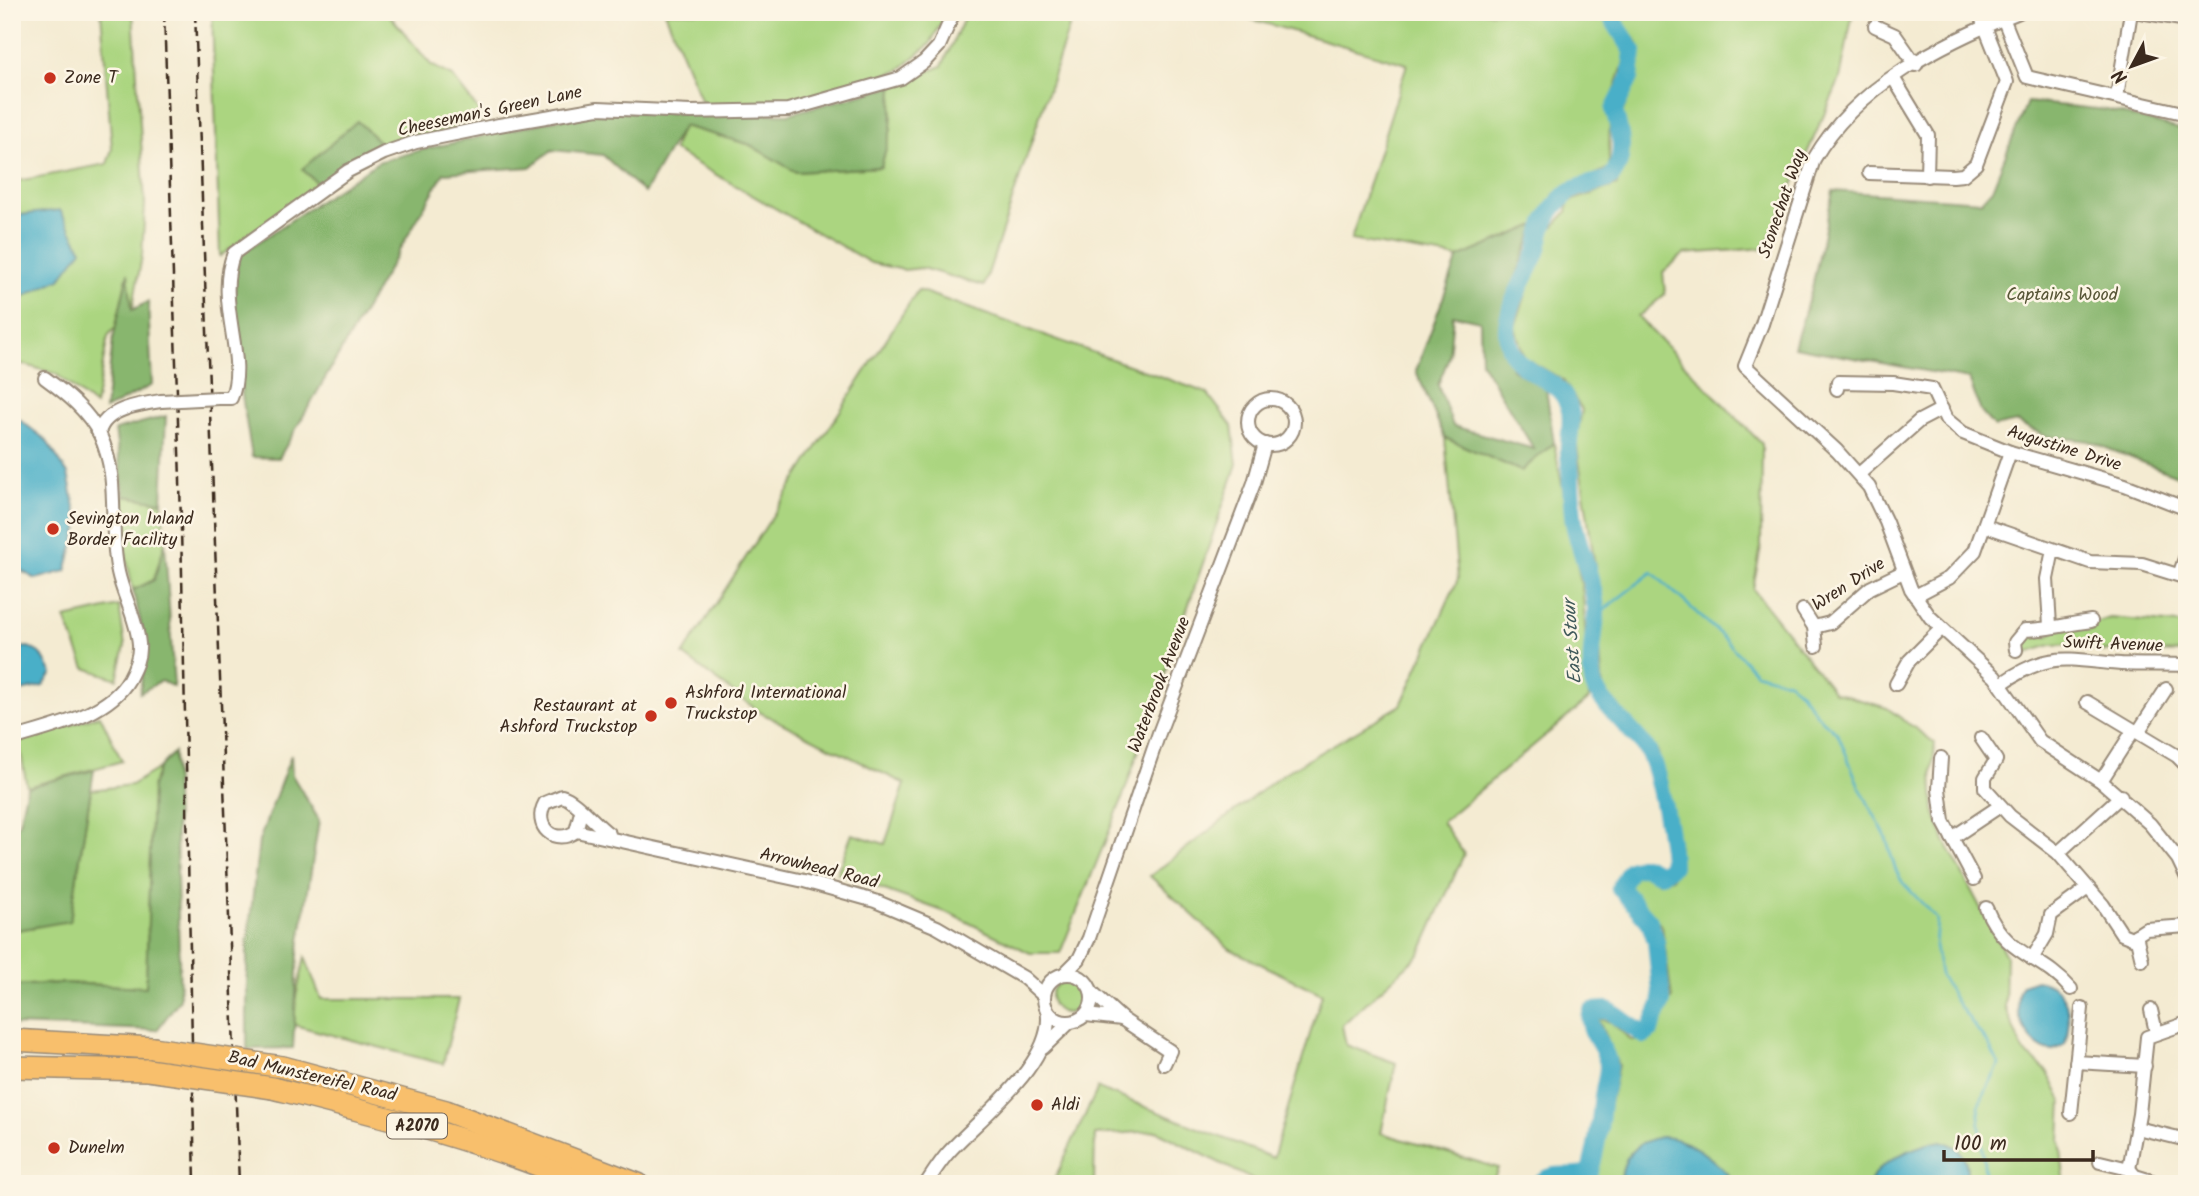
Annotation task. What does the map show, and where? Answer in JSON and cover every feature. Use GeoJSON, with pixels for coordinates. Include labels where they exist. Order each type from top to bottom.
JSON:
{"type":"FeatureCollection","features":[{"type":"Feature","properties":{"kind":"highway","name":"Bad Munstereifel Road"},"geometry":{"type":"LineString","coordinates":[[12,1040],[153,1048],[283,1068],[446,1111],[638,1184]]}},
{"type":"Feature","properties":{"kind":"highway","name":"Bad Munstereifel Road"},"geometry":{"type":"LineString","coordinates":[[12,1067],[148,1070],[273,1088],[431,1130],[530,1161],[585,1184]]}},
{"type":"Feature","properties":{"kind":"street","name":"Cheeseman's Green Lane"},"geometry":{"type":"LineString","coordinates":[[99,433],[103,422],[121,411],[161,401],[230,398],[236,376],[226,296],[227,270],[234,253],[348,171],[384,153],[416,142],[598,108],[691,112],[788,110],[901,78],[939,46],[954,12]]}},
{"type":"Feature","properties":{"kind":"street"},"geometry":{"type":"LineString","coordinates":[[1869,173],[1963,175],[1976,164],[2007,82],[1979,12]]}},
{"type":"Feature","properties":{"kind":"street","name":"Stonechat Way"},"geometry":{"type":"LineString","coordinates":[[1859,474],[1745,366],[1762,324],[1814,159],[1843,117],[1894,79],[2003,15],[2019,12]]}},
{"type":"Feature","properties":{"kind":"street"},"geometry":{"type":"LineString","coordinates":[[2116,96],[2132,12]]}},
{"type":"Feature","properties":{"kind":"street"},"geometry":{"type":"LineString","coordinates":[[2140,12],[2165,14],[2187,20]]}},
{"type":"Feature","properties":{"kind":"street"},"geometry":{"type":"LineString","coordinates":[[2003,15],[2027,77],[2187,114]]}},
{"type":"Feature","properties":{"kind":"street"},"geometry":{"type":"LineString","coordinates":[[1875,26],[1895,35],[1916,65]]}},
{"type":"Feature","properties":{"kind":"street"},"geometry":{"type":"LineString","coordinates":[[1894,79],[1928,135],[1927,176]]}},
{"type":"Feature","properties":{"kind":"street"},"geometry":{"type":"LineString","coordinates":[[12,739],[76,717],[112,699],[128,682],[138,658],[138,638],[115,551],[112,473],[99,433],[83,410],[45,379]]}},
{"type":"Feature","properties":{"kind":"street","name":"Augustine Drive"},"geometry":{"type":"LineString","coordinates":[[1837,389],[1838,382],[1924,387],[1936,392],[1942,409],[1955,429],[2010,452],[2125,485],[2187,509]]}},
{"type":"Feature","properties":{"kind":"street"},"geometry":{"type":"LineString","coordinates":[[1942,409],[1919,421],[1859,474],[1886,522],[1903,572],[1915,596],[1941,629],[2001,684],[2040,741],[2121,796],[2169,845],[2187,878]]}},
{"type":"Feature","properties":{"kind":"street","name":"Waterbrook Avenue"},"geometry":{"type":"LineString","coordinates":[[1059,976],[1079,959],[1089,938],[1159,733],[1254,483],[1265,444]]}},
{"type":"Feature","properties":{"kind":"street"},"geometry":{"type":"LineString","coordinates":[[1915,596],[1949,578],[1968,561],[1986,526],[2010,452]]}},
{"type":"Feature","properties":{"kind":"street"},"geometry":{"type":"LineString","coordinates":[[1986,526],[2090,562],[2142,564],[2183,577],[2187,553]]}},
{"type":"Feature","properties":{"kind":"street"},"geometry":{"type":"LineString","coordinates":[[2050,625],[2047,579],[2053,550]]}},
{"type":"Feature","properties":{"kind":"street","name":"Wren Drive"},"geometry":{"type":"LineString","coordinates":[[1814,627],[1829,623],[1870,588],[1903,572]]}},
{"type":"Feature","properties":{"kind":"street","name":"Wren Drive"},"geometry":{"type":"LineString","coordinates":[[1803,610],[1814,627],[1816,646]]}},
{"type":"Feature","properties":{"kind":"street"},"geometry":{"type":"LineString","coordinates":[[2016,650],[2015,642],[2025,630],[2044,630],[2050,625],[2091,621]]}},
{"type":"Feature","properties":{"kind":"street"},"geometry":{"type":"LineString","coordinates":[[1896,684],[1908,673],[1941,629]]}},
{"type":"Feature","properties":{"kind":"street","name":"Swift Avenue"},"geometry":{"type":"LineString","coordinates":[[2001,684],[2030,666],[2070,658],[2120,664],[2187,665]]}},
{"type":"Feature","properties":{"kind":"street"},"geometry":{"type":"LineString","coordinates":[[2101,781],[2166,689]]}},
{"type":"Feature","properties":{"kind":"street"},"geometry":{"type":"LineString","coordinates":[[2087,702],[2177,756],[2187,766]]}},
{"type":"Feature","properties":{"kind":"street"},"geometry":{"type":"LineString","coordinates":[[1981,738],[1996,761],[1985,778],[1985,788],[2000,806],[2058,853],[2122,934],[2126,937],[2146,929],[2187,926]]}},
{"type":"Feature","properties":{"kind":"street"},"geometry":{"type":"LineString","coordinates":[[1941,758],[1941,807],[1952,838],[1974,878]]}},
{"type":"Feature","properties":{"kind":"street"},"geometry":{"type":"LineString","coordinates":[[562,796],[575,801],[581,812],[576,831],[564,837],[550,834],[541,823],[541,809],[550,799],[562,796]]}},
{"type":"Feature","properties":{"kind":"street"},"geometry":{"type":"LineString","coordinates":[[2058,853],[2121,796]]}},
{"type":"Feature","properties":{"kind":"street"},"geometry":{"type":"LineString","coordinates":[[1952,838],[2000,806]]}},
{"type":"Feature","properties":{"kind":"street","name":"Arrowhead Road"},"geometry":{"type":"LineString","coordinates":[[581,812],[612,836]]}},
{"type":"Feature","properties":{"kind":"street","name":"Arrowhead Road"},"geometry":{"type":"LineString","coordinates":[[576,831],[612,836],[875,901],[937,927],[1007,966],[1036,977],[1059,976]]}},
{"type":"Feature","properties":{"kind":"street"},"geometry":{"type":"LineString","coordinates":[[2032,959],[2047,934],[2051,915],[2088,888]]}},
{"type":"Feature","properties":{"kind":"street"},"geometry":{"type":"LineString","coordinates":[[1986,908],[2006,942],[2071,989]]}},
{"type":"Feature","properties":{"kind":"street"},"geometry":{"type":"LineString","coordinates":[[2136,935],[2142,960]]}},
{"type":"Feature","properties":{"kind":"street","name":"Waterbrook Avenue"},"geometry":{"type":"LineString","coordinates":[[1089,938],[1090,987]]}},
{"type":"Feature","properties":{"kind":"street","name":"Arrowhead Road"},"geometry":{"type":"LineString","coordinates":[[1007,966],[1044,996]]}},
{"type":"Feature","properties":{"kind":"street"},"geometry":{"type":"LineString","coordinates":[[1033,1058],[1047,1027],[1044,996],[1059,976],[1077,975],[1122,1019],[1170,1051],[1164,1064]]}},
{"type":"Feature","properties":{"kind":"street"},"geometry":{"type":"LineString","coordinates":[[1086,1015],[1092,1004],[1090,987]]}},
{"type":"Feature","properties":{"kind":"street"},"geometry":{"type":"LineString","coordinates":[[2071,1113],[2082,1008]]}},
{"type":"Feature","properties":{"kind":"street"},"geometry":{"type":"LineString","coordinates":[[1046,1009],[1059,1020],[1070,1022]]}},
{"type":"Feature","properties":{"kind":"street"},"geometry":{"type":"LineString","coordinates":[[2151,1010],[2156,1032]]}},
{"type":"Feature","properties":{"kind":"street"},"geometry":{"type":"LineString","coordinates":[[926,1184],[947,1154],[1003,1099],[1033,1058],[1070,1022],[1086,1015],[1122,1019]]}},
{"type":"Feature","properties":{"kind":"street"},"geometry":{"type":"LineString","coordinates":[[2129,1169],[2137,1128],[2147,1037],[2187,1023]]}},
{"type":"Feature","properties":{"kind":"street"},"geometry":{"type":"LineString","coordinates":[[2076,1062],[2145,1066]]}},
{"type":"Feature","properties":{"kind":"street"},"geometry":{"type":"LineString","coordinates":[[2137,1128],[2187,1140]]}},
{"type":"Feature","properties":{"kind":"street"},"geometry":{"type":"LineString","coordinates":[[2100,1162],[2129,1169],[2138,1178],[2161,1184]]}},
{"type":"Feature","properties":{"kind":"green space"},"geometry":{"type":"Polygon","coordinates":[[[101,12],[133,12],[145,204],[142,256],[132,311],[127,276],[116,326],[108,336],[95,406],[56,374],[12,361],[12,302],[59,279],[31,214],[12,216],[12,182],[107,164],[112,149],[101,12]]]}},
{"type":"Feature","properties":{"kind":"green space"},"geometry":{"type":"Polygon","coordinates":[[[212,12],[387,12],[431,65],[452,76],[486,120],[385,147],[357,121],[320,186],[220,256],[212,12]]]}},
{"type":"Feature","properties":{"kind":"green space"},"geometry":{"type":"Polygon","coordinates":[[[665,12],[947,12],[930,44],[898,71],[791,102],[705,110],[665,12]]]}},
{"type":"Feature","properties":{"kind":"green space"},"geometry":{"type":"Polygon","coordinates":[[[967,12],[1074,12],[984,286],[922,268],[904,270],[871,263],[673,150],[682,126],[748,144],[796,172],[881,167],[891,129],[893,86],[942,66],[967,12]]]}},
{"type":"Feature","properties":{"kind":"green space"},"geometry":{"type":"Polygon","coordinates":[[[1226,12],[1598,12],[1628,50],[1610,105],[1609,168],[1554,195],[1536,225],[1458,258],[1351,240],[1407,64],[1226,12]]]}},
{"type":"Feature","properties":{"kind":"green space"},"geometry":{"type":"Polygon","coordinates":[[[1615,12],[1853,12],[1840,79],[1765,248],[1684,254],[1663,272],[1665,294],[1638,317],[1762,444],[1761,547],[1753,589],[1834,692],[1887,708],[1935,743],[1932,772],[1934,810],[1944,839],[2006,956],[2005,1008],[2023,1051],[2047,1071],[2062,1101],[2060,1140],[2064,1177],[2058,1184],[1585,1184],[1594,1179],[1618,1065],[1598,1019],[1611,1022],[1631,1040],[1650,1038],[1672,998],[1662,926],[1627,889],[1635,875],[1644,872],[1658,882],[1672,878],[1679,848],[1658,752],[1603,688],[1599,638],[1601,606],[1576,440],[1582,410],[1563,380],[1524,357],[1515,327],[1546,234],[1567,212],[1568,202],[1617,185],[1627,132],[1622,113],[1638,74],[1638,43],[1615,12]]]}},
{"type":"Feature","properties":{"kind":"green space"},"geometry":{"type":"Polygon","coordinates":[[[893,86],[891,129],[881,167],[796,172],[748,144],[683,126],[644,193],[603,155],[552,150],[530,167],[444,173],[279,458],[252,457],[235,330],[235,279],[239,255],[378,162],[596,111],[788,114],[893,86]]]}},
{"type":"Feature","properties":{"kind":"green space","name":"Captains Wood"},"geometry":{"type":"Polygon","coordinates":[[[2027,102],[2107,110],[2187,131],[2187,480],[2089,441],[2045,436],[2017,422],[1994,427],[1981,412],[1969,379],[1794,347],[1812,288],[1833,191],[1981,201],[1992,189],[2027,102]]]}},
{"type":"Feature","properties":{"kind":"green space"},"geometry":{"type":"Polygon","coordinates":[[[357,121],[385,147],[320,186],[302,169],[357,121]]]}},
{"type":"Feature","properties":{"kind":"green space"},"geometry":{"type":"Polygon","coordinates":[[[1536,225],[1500,319],[1512,369],[1546,389],[1554,443],[1521,471],[1445,438],[1416,371],[1458,258],[1536,225]],[[1453,315],[1449,357],[1438,385],[1453,426],[1534,449],[1481,362],[1480,321],[1453,315]]]}},
{"type":"Feature","properties":{"kind":"green space"},"geometry":{"type":"Polygon","coordinates":[[[128,273],[132,310],[148,302],[152,385],[105,410],[113,339],[128,273]]]}},
{"type":"Feature","properties":{"kind":"green space"},"geometry":{"type":"Polygon","coordinates":[[[918,290],[1207,393],[1232,426],[1237,464],[1121,802],[1060,953],[1030,953],[951,914],[837,873],[852,834],[885,844],[905,784],[761,713],[683,655],[918,290]]]}},
{"type":"Feature","properties":{"kind":"green space"},"geometry":{"type":"Polygon","coordinates":[[[166,416],[162,502],[124,496],[115,430],[166,416]]]}},
{"type":"Feature","properties":{"kind":"green space"},"geometry":{"type":"Polygon","coordinates":[[[1445,438],[1521,471],[1554,443],[1583,594],[1589,699],[1442,822],[1464,854],[1420,954],[1342,1025],[1346,1045],[1396,1063],[1381,1133],[1498,1168],[1492,1184],[1261,1184],[1157,1131],[1095,1135],[1094,1184],[1059,1184],[1054,1180],[1098,1088],[1273,1158],[1322,994],[1230,949],[1150,876],[1283,774],[1401,705],[1458,579],[1445,438]]]}},
{"type":"Feature","properties":{"kind":"green space"},"geometry":{"type":"Polygon","coordinates":[[[124,496],[162,502],[165,543],[154,580],[133,590],[123,542],[124,496]]]}},
{"type":"Feature","properties":{"kind":"green space"},"geometry":{"type":"Polygon","coordinates":[[[165,543],[174,687],[161,681],[140,693],[146,645],[133,590],[154,580],[165,543]]]}},
{"type":"Feature","properties":{"kind":"green space"},"geometry":{"type":"Polygon","coordinates":[[[119,606],[125,646],[117,679],[85,668],[65,618],[119,606]]]}},
{"type":"Feature","properties":{"kind":"green space"},"geometry":{"type":"Polygon","coordinates":[[[2110,618],[2187,625],[2187,653],[2100,651],[2076,644],[2051,645],[2029,652],[2021,659],[2019,649],[2026,634],[2029,637],[2048,636],[2069,626],[2092,630],[2095,623],[2110,618]]]}},
{"type":"Feature","properties":{"kind":"green space"},"geometry":{"type":"Polygon","coordinates":[[[100,715],[122,761],[27,787],[19,742],[100,715]]]}},
{"type":"Feature","properties":{"kind":"green space"},"geometry":{"type":"Polygon","coordinates":[[[174,752],[180,999],[157,1030],[12,1025],[12,986],[62,983],[146,987],[152,787],[159,768],[174,752]]]}},
{"type":"Feature","properties":{"kind":"green space"},"geometry":{"type":"Polygon","coordinates":[[[291,755],[292,775],[319,820],[298,954],[293,1048],[247,1049],[247,948],[259,841],[291,755]]]}},
{"type":"Feature","properties":{"kind":"green space"},"geometry":{"type":"Polygon","coordinates":[[[159,768],[152,787],[146,987],[62,983],[12,986],[12,931],[70,920],[91,790],[131,785],[159,768]]]}},
{"type":"Feature","properties":{"kind":"green space"},"geometry":{"type":"Polygon","coordinates":[[[94,770],[70,921],[12,931],[12,831],[19,823],[27,787],[94,770]]]}},
{"type":"Feature","properties":{"kind":"green space"},"geometry":{"type":"Polygon","coordinates":[[[305,957],[321,999],[459,999],[443,1064],[294,1025],[296,997],[305,957]]]}},
{"type":"Feature","properties":{"kind":"green space"},"geometry":{"type":"Polygon","coordinates":[[[1067,981],[1078,986],[1083,997],[1078,1008],[1067,1013],[1056,1008],[1051,997],[1056,986],[1067,981]]]}},
{"type":"Feature","properties":{"kind":"water"},"geometry":{"type":"Polygon","coordinates":[[[60,210],[82,250],[60,279],[12,302],[12,216],[60,210]]]}},
{"type":"Feature","properties":{"kind":"water"},"geometry":{"type":"Polygon","coordinates":[[[12,414],[46,440],[68,474],[79,526],[66,571],[36,579],[16,568],[12,561],[12,503],[20,467],[12,433],[12,414]]]}},
{"type":"Feature","properties":{"kind":"water"},"geometry":{"type":"Polygon","coordinates":[[[29,647],[41,654],[52,673],[43,686],[12,693],[12,648],[29,647]]]}},
{"type":"Feature","properties":{"kind":"water"},"geometry":{"type":"Polygon","coordinates":[[[2036,980],[2056,988],[2066,1003],[2068,1023],[2065,1044],[2052,1051],[2035,1043],[2028,1035],[2019,1014],[2019,993],[2022,985],[2036,980]]]}},
{"type":"Feature","properties":{"kind":"water"},"geometry":{"type":"Polygon","coordinates":[[[1660,1137],[1682,1141],[1702,1152],[1736,1184],[1621,1184],[1623,1166],[1631,1152],[1643,1143],[1660,1137]]]}},
{"type":"Feature","properties":{"kind":"water"},"geometry":{"type":"Polygon","coordinates":[[[1941,1141],[1952,1145],[1963,1156],[1967,1172],[1960,1184],[1869,1184],[1874,1175],[1900,1155],[1941,1141]]]}},
{"type":"Feature","properties":{"kind":"waterway","name":"East Stour"},"geometry":{"type":"LineString","coordinates":[[1539,1184],[1551,1177],[1590,1172],[1598,1138],[1608,1066],[1591,1026],[1592,1011],[1608,1010],[1644,1035],[1650,1030],[1662,1002],[1656,941],[1649,921],[1620,888],[1630,870],[1644,866],[1661,874],[1672,866],[1664,805],[1651,757],[1601,698],[1593,683],[1596,605],[1573,519],[1569,407],[1554,386],[1515,358],[1509,346],[1507,330],[1510,310],[1537,252],[1544,225],[1552,210],[1568,193],[1609,178],[1617,168],[1621,152],[1614,110],[1630,78],[1633,51],[1608,12]]}},
{"type":"Feature","properties":{"kind":"waterway"},"geometry":{"type":"LineString","coordinates":[[1596,616],[1652,572],[1721,635],[1756,673],[1789,682],[1799,690],[1816,714],[1838,734],[1859,786],[1885,835],[1896,871],[1903,883],[1937,919],[1935,947],[1940,974],[1954,999],[1989,1045],[1999,1065],[1978,1106],[1986,1184]]}},
{"type":"Feature","properties":{"kind":"railway"},"geometry":{"type":"LineString","coordinates":[[164,12],[180,480],[195,1184]]}},
{"type":"Feature","properties":{"kind":"railway"},"geometry":{"type":"LineString","coordinates":[[195,12],[239,1184]]}},
{"type":"Feature","properties":{"kind":"place","name":"Zone T"},"geometry":{"type":"Point","coordinates":[50,78]}},
{"type":"Feature","properties":{"kind":"place","name":"Sevington Inland Border Facility"},"geometry":{"type":"Point","coordinates":[53,529]}},
{"type":"Feature","properties":{"kind":"place","name":"Ashford International Truckstop"},"geometry":{"type":"Point","coordinates":[671,703]}},
{"type":"Feature","properties":{"kind":"place","name":"Restaurant at Ashford Truckstop"},"geometry":{"type":"Point","coordinates":[651,716]}},
{"type":"Feature","properties":{"kind":"place","name":"Aldi"},"geometry":{"type":"Point","coordinates":[1037,1105]}},
{"type":"Feature","properties":{"kind":"place","name":"Dunelm"},"geometry":{"type":"Point","coordinates":[54,1148]}}]}
